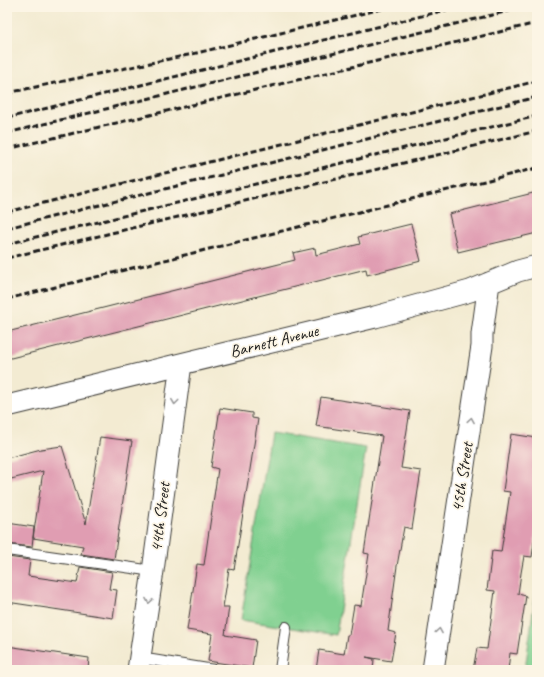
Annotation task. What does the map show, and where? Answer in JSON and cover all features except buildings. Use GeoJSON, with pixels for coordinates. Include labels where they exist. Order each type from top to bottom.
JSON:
{"type":"FeatureCollection","features":[{"type":"Feature","properties":{"kind":"street","name":"Barnett Avenue"},"geometry":{"type":"LineString","coordinates":[[7,406],[375,317],[470,291],[518,271],[537,266]]}},
{"type":"Feature","properties":{"kind":"street","name":"45th Street"},"geometry":{"type":"LineString","coordinates":[[433,670],[482,346],[482,334],[489,283]]}},
{"type":"Feature","properties":{"kind":"street","name":"44th Street"},"geometry":{"type":"LineString","coordinates":[[139,664],[153,571],[180,364]]}},
{"type":"Feature","properties":{"kind":"lane"},"geometry":{"type":"LineString","coordinates":[[7,550],[153,571]]}},
{"type":"Feature","properties":{"kind":"lane"},"geometry":{"type":"LineString","coordinates":[[280,670],[286,627]]}},
{"type":"Feature","properties":{"kind":"lane"},"geometry":{"type":"LineString","coordinates":[[139,664],[214,670]]}},
{"type":"Feature","properties":{"kind":"green space"},"geometry":{"type":"Polygon","coordinates":[[[271,433],[366,448],[336,635],[241,620],[271,433]]]}},
{"type":"Feature","properties":{"kind":"green space"},"geometry":{"type":"Polygon","coordinates":[[[537,583],[537,670],[525,670],[537,583]]]}},
{"type":"Feature","properties":{"kind":"railway"},"geometry":{"type":"LineString","coordinates":[[7,93],[188,55],[390,7]]}},
{"type":"Feature","properties":{"kind":"railway"},"geometry":{"type":"LineString","coordinates":[[7,118],[458,7]]}},
{"type":"Feature","properties":{"kind":"railway"},"geometry":{"type":"LineString","coordinates":[[7,133],[525,7]]}},
{"type":"Feature","properties":{"kind":"railway"},"geometry":{"type":"LineString","coordinates":[[7,149],[537,23]]}},
{"type":"Feature","properties":{"kind":"railway"},"geometry":{"type":"LineString","coordinates":[[7,212],[537,81]]}},
{"type":"Feature","properties":{"kind":"railway"},"geometry":{"type":"LineString","coordinates":[[7,228],[537,97]]}},
{"type":"Feature","properties":{"kind":"railway"},"geometry":{"type":"LineString","coordinates":[[7,244],[537,116]]}},
{"type":"Feature","properties":{"kind":"railway"},"geometry":{"type":"LineString","coordinates":[[7,258],[537,131]]}},
{"type":"Feature","properties":{"kind":"railway"},"geometry":{"type":"LineString","coordinates":[[7,299],[537,168]]}}]}
